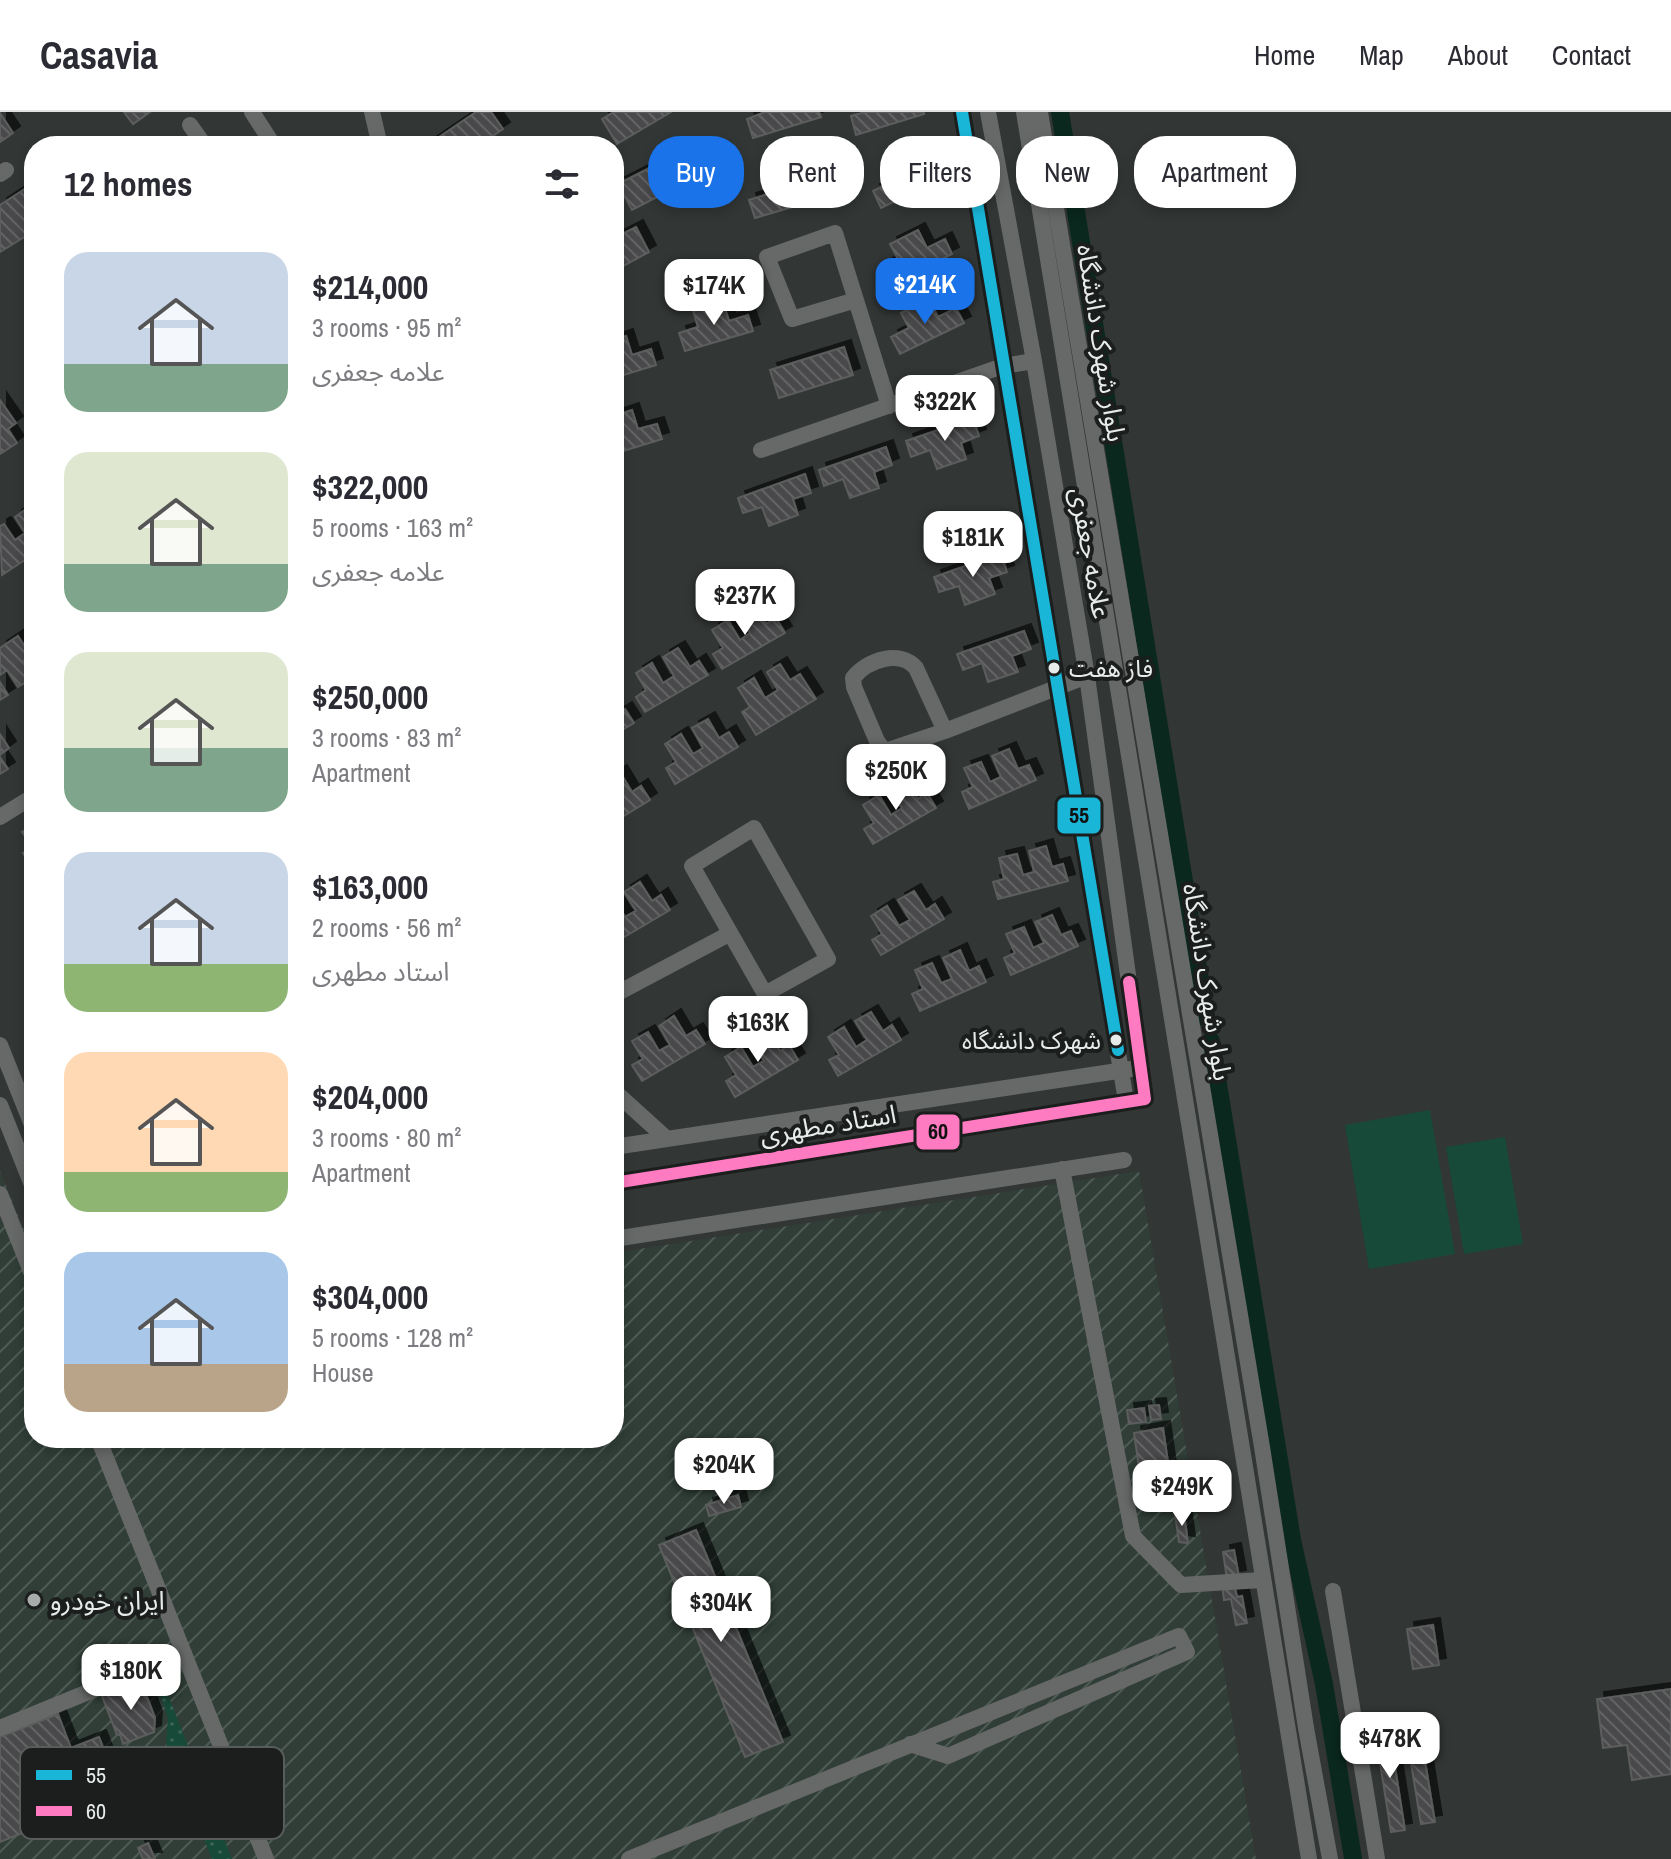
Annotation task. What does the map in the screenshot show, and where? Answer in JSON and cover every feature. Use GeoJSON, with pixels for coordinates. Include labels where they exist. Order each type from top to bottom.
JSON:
{"type":"FeatureCollection","features":[{"type":"Feature","properties":{"kind":"street"},"geometry":{"type":"LineString","coordinates":[[252,112],[267,136]]}},
{"type":"Feature","properties":{"kind":"street"},"geometry":{"type":"LineString","coordinates":[[372,112],[378,136]]}},
{"type":"Feature","properties":{"kind":"street"},"geometry":{"type":"LineString","coordinates":[[962,112],[1126,1101]]}},
{"type":"Feature","properties":{"kind":"street","name":"علامه جعفری"},"geometry":{"type":"LineString","coordinates":[[988,112],[1087,676],[1145,1099]]}},
{"type":"Feature","properties":{"kind":"street","name":"بلوار شهرک دانشگاه"},"geometry":{"type":"LineString","coordinates":[[1024,112],[1309,1859]]}},
{"type":"Feature","properties":{"kind":"street","name":"بلوار شهرک دانشگاه"},"geometry":{"type":"LineString","coordinates":[[1040,112],[1330,1859]]}},
{"type":"Feature","properties":{"kind":"street"},"geometry":{"type":"LineString","coordinates":[[190,125],[198,136]]}},
{"type":"Feature","properties":{"kind":"street"},"geometry":{"type":"LineString","coordinates":[[856,300],[792,319],[767,257],[835,233],[856,300],[889,406]]}},
{"type":"Feature","properties":{"kind":"street"},"geometry":{"type":"LineString","coordinates":[[761,450],[1003,366],[1034,361]]}},
{"type":"Feature","properties":{"kind":"street"},"geometry":{"type":"LineString","coordinates":[[945,731],[910,660],[889,658],[859,670],[853,678],[854,687],[882,748],[888,750],[945,731],[1087,676]]}},
{"type":"Feature","properties":{"kind":"street"},"geometry":{"type":"LineString","coordinates":[[0,817],[24,802]]}},
{"type":"Feature","properties":{"kind":"street"},"geometry":{"type":"LineString","coordinates":[[754,828],[828,959],[765,994],[729,934],[692,866],[754,828]]}},
{"type":"Feature","properties":{"kind":"street"},"geometry":{"type":"LineString","coordinates":[[624,990],[729,934]]}},
{"type":"Feature","properties":{"kind":"street"},"geometry":{"type":"LineString","coordinates":[[0,1045],[24,1101]]}},
{"type":"Feature","properties":{"kind":"street","name":"استاد مطهری"},"geometry":{"type":"LineString","coordinates":[[624,1145],[1141,1067]]}},
{"type":"Feature","properties":{"kind":"street","name":"استاد مطهری"},"geometry":{"type":"LineString","coordinates":[[624,1181],[1145,1099]]}},
{"type":"Feature","properties":{"kind":"street"},"geometry":{"type":"LineString","coordinates":[[624,1100],[667,1139]]}},
{"type":"Feature","properties":{"kind":"street"},"geometry":{"type":"LineString","coordinates":[[0,1105],[24,1165]]}},
{"type":"Feature","properties":{"kind":"street"},"geometry":{"type":"LineString","coordinates":[[624,1237],[1124,1160]]}},
{"type":"Feature","properties":{"kind":"street"},"geometry":{"type":"LineString","coordinates":[[1062,1169],[1133,1536],[1181,1585],[1262,1580]]}},
{"type":"Feature","properties":{"kind":"street"},"geometry":{"type":"LineString","coordinates":[[0,1194],[24,1254]]}},
{"type":"Feature","properties":{"kind":"street"},"geometry":{"type":"LineString","coordinates":[[102,1448],[221,1747]]}},
{"type":"Feature","properties":{"kind":"street"},"geometry":{"type":"LineString","coordinates":[[1333,1591],[1377,1859]]}},
{"type":"Feature","properties":{"kind":"street"},"geometry":{"type":"LineString","coordinates":[[629,1859],[910,1744],[1179,1636],[1187,1652],[948,1756],[910,1744]]}},
{"type":"Feature","properties":{"kind":"street"},"geometry":{"type":"LineString","coordinates":[[0,1728],[184,1653]]}},
{"type":"Feature","properties":{"kind":"street"},"geometry":{"type":"LineString","coordinates":[[258,1839],[266,1859]]}},
{"type":"Feature","properties":{"kind":"shaded area"},"geometry":{"type":"Polygon","coordinates":[[[0,1171],[24,1230],[24,1448],[624,1448],[624,1251],[1139,1171],[1256,1859],[0,1859],[0,1171]]]}},
{"type":"Feature","properties":{"kind":"green space"},"geometry":{"type":"Polygon","coordinates":[[[1430,1110],[1455,1254],[1369,1269],[1345,1125],[1430,1110]]]}},
{"type":"Feature","properties":{"kind":"green space"},"geometry":{"type":"Polygon","coordinates":[[[1505,1137],[1523,1244],[1464,1254],[1446,1147],[1505,1137]]]}},
{"type":"Feature","properties":{"kind":"green space"},"geometry":{"type":"Polygon","coordinates":[[[160,1674],[188,1747],[167,1747],[168,1718],[154,1677],[160,1674]]]}},
{"type":"Feature","properties":{"kind":"green space"},"geometry":{"type":"Polygon","coordinates":[[[204,1839],[224,1839],[232,1859],[212,1859],[204,1839]]]}},
{"type":"Feature","properties":{"kind":"building"},"geometry":{"type":"Polygon","coordinates":[[[124,112],[150,112],[133,124],[124,112]]]}},
{"type":"Feature","properties":{"kind":"building"},"geometry":{"type":"Polygon","coordinates":[[[476,112],[491,112],[503,129],[493,136],[441,136],[476,112]]]}},
{"type":"Feature","properties":{"kind":"building"},"geometry":{"type":"Polygon","coordinates":[[[614,112],[671,112],[624,140],[624,136],[612,136],[602,119],[614,112]]]}},
{"type":"Feature","properties":{"kind":"building"},"geometry":{"type":"Polygon","coordinates":[[[765,112],[819,112],[821,117],[753,138],[747,119],[765,112]]]}},
{"type":"Feature","properties":{"kind":"building"},"geometry":{"type":"Polygon","coordinates":[[[865,112],[924,114],[856,135],[851,116],[865,112]]]}},
{"type":"Feature","properties":{"kind":"building"},"geometry":{"type":"Polygon","coordinates":[[[0,113],[13,133],[0,142],[0,113]]]}},
{"type":"Feature","properties":{"kind":"building"},"geometry":{"type":"Polygon","coordinates":[[[648,169],[648,202],[632,210],[624,195],[624,181],[648,169]]]}},
{"type":"Feature","properties":{"kind":"building"},"geometry":{"type":"Polygon","coordinates":[[[880,188],[880,206],[873,191],[880,188]]]}},
{"type":"Feature","properties":{"kind":"building"},"geometry":{"type":"Polygon","coordinates":[[[24,189],[24,237],[0,252],[0,205],[24,189]]]}},
{"type":"Feature","properties":{"kind":"building"},"geometry":{"type":"Polygon","coordinates":[[[760,197],[760,208],[789,208],[755,218],[749,200],[760,197]]]}},
{"type":"Feature","properties":{"kind":"building"},"geometry":{"type":"Polygon","coordinates":[[[636,227],[649,252],[624,266],[624,233],[636,227]]]}},
{"type":"Feature","properties":{"kind":"building"},"geometry":{"type":"Polygon","coordinates":[[[918,230],[927,248],[945,239],[952,254],[889,285],[880,268],[898,259],[890,244],[918,230]]]}},
{"type":"Feature","properties":{"kind":"building"},"geometry":{"type":"Polygon","coordinates":[[[929,299],[938,317],[956,308],[964,323],[900,354],[891,337],[909,328],[901,313],[929,299]]]}},
{"type":"Feature","properties":{"kind":"building"},"geometry":{"type":"Polygon","coordinates":[[[723,302],[729,321],[748,315],[753,331],[685,351],[679,333],[698,327],[693,311],[723,302]]]}},
{"type":"Feature","properties":{"kind":"building"},"geometry":{"type":"Polygon","coordinates":[[[624,337],[632,355],[651,349],[656,365],[624,375],[624,337]]]}},
{"type":"Feature","properties":{"kind":"building"},"geometry":{"type":"Polygon","coordinates":[[[844,347],[853,375],[779,398],[770,370],[844,347]]]}},
{"type":"Feature","properties":{"kind":"building"},"geometry":{"type":"Polygon","coordinates":[[[0,400],[16,423],[8,429],[17,443],[0,454],[0,400]]]}},
{"type":"Feature","properties":{"kind":"building"},"geometry":{"type":"Polygon","coordinates":[[[632,410],[638,429],[657,424],[662,439],[624,451],[624,413],[632,410]]]}},
{"type":"Feature","properties":{"kind":"building"},"geometry":{"type":"Polygon","coordinates":[[[973,418],[979,436],[961,443],[966,459],[937,469],[930,450],[911,457],[906,441],[973,418]]]}},
{"type":"Feature","properties":{"kind":"building"},"geometry":{"type":"Polygon","coordinates":[[[886,447],[892,465],[874,472],[879,488],[850,498],[843,479],[824,486],[819,470],[886,447]]]}},
{"type":"Feature","properties":{"kind":"building"},"geometry":{"type":"Polygon","coordinates":[[[805,474],[811,493],[793,499],[798,515],[769,526],[762,507],[743,513],[738,498],[805,474]]]}},
{"type":"Feature","properties":{"kind":"building"},"geometry":{"type":"Polygon","coordinates":[[[24,511],[24,531],[15,517],[24,511]]]}},
{"type":"Feature","properties":{"kind":"building"},"geometry":{"type":"Polygon","coordinates":[[[4,524],[15,540],[24,534],[24,561],[2,575],[0,526],[4,524]]]}},
{"type":"Feature","properties":{"kind":"building"},"geometry":{"type":"Polygon","coordinates":[[[1001,553],[1007,572],[989,578],[995,594],[965,605],[959,586],[939,592],[934,577],[1001,553]]]}},
{"type":"Feature","properties":{"kind":"building"},"geometry":{"type":"Polygon","coordinates":[[[755,605],[766,624],[776,618],[785,633],[722,669],[713,654],[723,648],[712,630],[728,620],[740,640],[750,633],[739,614],[755,605]]]}},
{"type":"Feature","properties":{"kind":"building"},"geometry":{"type":"Polygon","coordinates":[[[1024,631],[1031,649],[1012,656],[1018,672],[988,682],[982,663],[963,670],[957,654],[1024,631]]]}},
{"type":"Feature","properties":{"kind":"building"},"geometry":{"type":"Polygon","coordinates":[[[18,636],[24,645],[24,683],[18,687],[7,670],[0,675],[0,648],[18,636]]]}},
{"type":"Feature","properties":{"kind":"building"},"geometry":{"type":"Polygon","coordinates":[[[678,648],[690,667],[699,661],[708,675],[645,712],[636,697],[646,690],[636,673],[652,663],[663,683],[674,676],[663,657],[678,648]]]}},
{"type":"Feature","properties":{"kind":"building"},"geometry":{"type":"Polygon","coordinates":[[[780,664],[790,680],[800,674],[816,699],[756,735],[742,712],[750,707],[738,688],[754,678],[765,698],[778,690],[767,672],[780,664]]]}},
{"type":"Feature","properties":{"kind":"building"},"geometry":{"type":"Polygon","coordinates":[[[0,682],[8,695],[0,700],[0,682]]]}},
{"type":"Feature","properties":{"kind":"building"},"geometry":{"type":"Polygon","coordinates":[[[624,710],[634,723],[624,729],[624,710]]]}},
{"type":"Feature","properties":{"kind":"building"},"geometry":{"type":"Polygon","coordinates":[[[708,719],[719,738],[729,732],[738,747],[675,784],[666,768],[676,762],[665,744],[681,734],[693,754],[703,748],[692,728],[708,719]]]}},
{"type":"Feature","properties":{"kind":"building"},"geometry":{"type":"Polygon","coordinates":[[[0,734],[9,748],[0,755],[0,734]]]}},
{"type":"Feature","properties":{"kind":"building"},"geometry":{"type":"Polygon","coordinates":[[[1009,749],[1018,769],[1029,765],[1036,780],[969,809],[962,792],[973,787],[964,768],[981,762],[990,782],[1001,777],[992,756],[1009,749]]]}},
{"type":"Feature","properties":{"kind":"building"},"geometry":{"type":"Polygon","coordinates":[[[0,757],[8,769],[0,774],[0,757]]]}},
{"type":"Feature","properties":{"kind":"building"},"geometry":{"type":"Polygon","coordinates":[[[624,779],[632,792],[641,786],[650,800],[624,816],[624,779]]]}},
{"type":"Feature","properties":{"kind":"building"},"geometry":{"type":"Polygon","coordinates":[[[906,780],[918,799],[927,793],[936,808],[873,844],[864,829],[874,823],[863,805],[879,795],[891,815],[902,808],[890,789],[906,780]]]}},
{"type":"Feature","properties":{"kind":"building"},"geometry":{"type":"Polygon","coordinates":[[[1046,846],[1052,867],[1063,864],[1068,881],[998,899],[993,882],[1004,879],[999,858],[1017,854],[1023,875],[1034,872],[1029,851],[1046,846]]]}},
{"type":"Feature","properties":{"kind":"building"},"geometry":{"type":"Polygon","coordinates":[[[640,882],[652,901],[661,895],[670,910],[624,937],[624,915],[636,911],[624,892],[640,882]]]}},
{"type":"Feature","properties":{"kind":"building"},"geometry":{"type":"Polygon","coordinates":[[[914,891],[926,910],[935,904],[944,919],[881,955],[872,940],[882,934],[871,916],[887,906],[899,926],[910,920],[898,900],[914,891]]]}},
{"type":"Feature","properties":{"kind":"building"},"geometry":{"type":"Polygon","coordinates":[[[1052,915],[1061,935],[1071,931],[1078,946],[1011,975],[1004,958],[1015,953],[1006,934],[1024,927],[1033,948],[1044,943],[1035,922],[1052,915]]]}},
{"type":"Feature","properties":{"kind":"building"},"geometry":{"type":"Polygon","coordinates":[[[960,950],[969,971],[979,966],[986,982],[920,1011],[912,994],[923,989],[915,970],[932,963],[941,983],[952,979],[943,958],[960,950]]]}},
{"type":"Feature","properties":{"kind":"building"},"geometry":{"type":"Polygon","coordinates":[[[871,1012],[883,1031],[892,1025],[901,1040],[838,1076],[829,1060],[839,1055],[828,1037],[844,1027],[856,1047],[867,1040],[855,1021],[871,1012]]]}},
{"type":"Feature","properties":{"kind":"building"},"geometry":{"type":"Polygon","coordinates":[[[674,1016],[686,1036],[696,1030],[705,1044],[642,1081],[632,1065],[643,1059],[632,1041],[648,1032],[659,1051],[670,1045],[659,1026],[674,1016]]]}},
{"type":"Feature","properties":{"kind":"building"},"geometry":{"type":"Polygon","coordinates":[[[768,1032],[780,1051],[789,1045],[798,1060],[735,1097],[726,1081],[736,1075],[725,1057],[741,1047],[753,1067],[764,1061],[752,1041],[768,1032]]]}},
{"type":"Feature","properties":{"kind":"building"},"geometry":{"type":"Polygon","coordinates":[[[1159,1405],[1161,1419],[1151,1420],[1149,1406],[1159,1405]]]}},
{"type":"Feature","properties":{"kind":"building"},"geometry":{"type":"Polygon","coordinates":[[[1144,1408],[1146,1422],[1129,1424],[1127,1410],[1144,1408]]]}},
{"type":"Feature","properties":{"kind":"building"},"geometry":{"type":"Polygon","coordinates":[[[1163,1428],[1170,1476],[1141,1481],[1134,1433],[1163,1428]]]}},
{"type":"Feature","properties":{"kind":"building"},"geometry":{"type":"Polygon","coordinates":[[[1182,1480],[1184,1509],[1175,1510],[1175,1502],[1166,1503],[1164,1482],[1182,1480]]]}},
{"type":"Feature","properties":{"kind":"building"},"geometry":{"type":"Polygon","coordinates":[[[738,1495],[741,1507],[709,1516],[706,1505],[738,1495]]]}},
{"type":"Feature","properties":{"kind":"building"},"geometry":{"type":"Polygon","coordinates":[[[1184,1513],[1188,1543],[1179,1542],[1175,1514],[1184,1513]]]}},
{"type":"Feature","properties":{"kind":"building"},"geometry":{"type":"Polygon","coordinates":[[[696,1530],[783,1742],[745,1757],[659,1545],[696,1530]]]}},
{"type":"Feature","properties":{"kind":"building"},"geometry":{"type":"Polygon","coordinates":[[[1234,1550],[1239,1577],[1227,1579],[1223,1552],[1234,1550]]]}},
{"type":"Feature","properties":{"kind":"building"},"geometry":{"type":"Polygon","coordinates":[[[1234,1583],[1237,1597],[1242,1596],[1247,1623],[1236,1625],[1231,1599],[1224,1600],[1222,1585],[1234,1583]]]}},
{"type":"Feature","properties":{"kind":"building"},"geometry":{"type":"Polygon","coordinates":[[[1433,1625],[1439,1665],[1413,1669],[1407,1629],[1433,1625]]]}},
{"type":"Feature","properties":{"kind":"building"},"geometry":{"type":"Polygon","coordinates":[[[141,1681],[155,1718],[154,1732],[123,1744],[102,1696],[141,1681]]]}},
{"type":"Feature","properties":{"kind":"building"},"geometry":{"type":"Polygon","coordinates":[[[1671,1689],[1671,1774],[1632,1780],[1627,1745],[1603,1748],[1597,1699],[1671,1689]]]}},
{"type":"Feature","properties":{"kind":"building"},"geometry":{"type":"Polygon","coordinates":[[[58,1714],[71,1747],[20,1747],[20,1834],[0,1842],[0,1737],[58,1714]]]}},
{"type":"Feature","properties":{"kind":"building"},"geometry":{"type":"Polygon","coordinates":[[[1418,1727],[1421,1749],[1407,1751],[1404,1729],[1418,1727]]]}},
{"type":"Feature","properties":{"kind":"building"},"geometry":{"type":"Polygon","coordinates":[[[1389,1729],[1405,1830],[1391,1832],[1375,1731],[1389,1729]]]}},
{"type":"Feature","properties":{"kind":"building"},"geometry":{"type":"Polygon","coordinates":[[[99,1737],[103,1747],[74,1747],[99,1737]]]}},
{"type":"Feature","properties":{"kind":"building"},"geometry":{"type":"Polygon","coordinates":[[[1425,1761],[1435,1822],[1421,1824],[1411,1763],[1425,1761]]]}},
{"type":"Feature","properties":{"kind":"building"},"geometry":{"type":"Polygon","coordinates":[[[148,1843],[155,1859],[143,1859],[138,1848],[148,1843]]]}},
{"type":"Feature","properties":{"kind":"waterway"},"geometry":{"type":"LineString","coordinates":[[1060,112],[1206,1018]]}},
{"type":"Feature","properties":{"kind":"waterway"},"geometry":{"type":"LineString","coordinates":[[1211,1041],[1292,1540],[1324,1684],[1353,1858]]}},
{"type":"Feature","properties":{"kind":"transit line","name":"55"},"geometry":{"type":"LineString","coordinates":[[962,112],[1118,1050]]}},
{"type":"Feature","properties":{"kind":"transit line","name":"60"},"geometry":{"type":"LineString","coordinates":[[624,1181],[1145,1099],[1129,982]]}},
{"type":"Feature","properties":{"kind":"place","name":"فاز هفت"},"geometry":{"type":"Point","coordinates":[1054,668]}},
{"type":"Feature","properties":{"kind":"place","name":"شهرک دانشگاه"},"geometry":{"type":"Point","coordinates":[1116,1040]}},
{"type":"Feature","properties":{"kind":"place","name":"ایران خودرو"},"geometry":{"type":"Point","coordinates":[34,1600]}}]}
